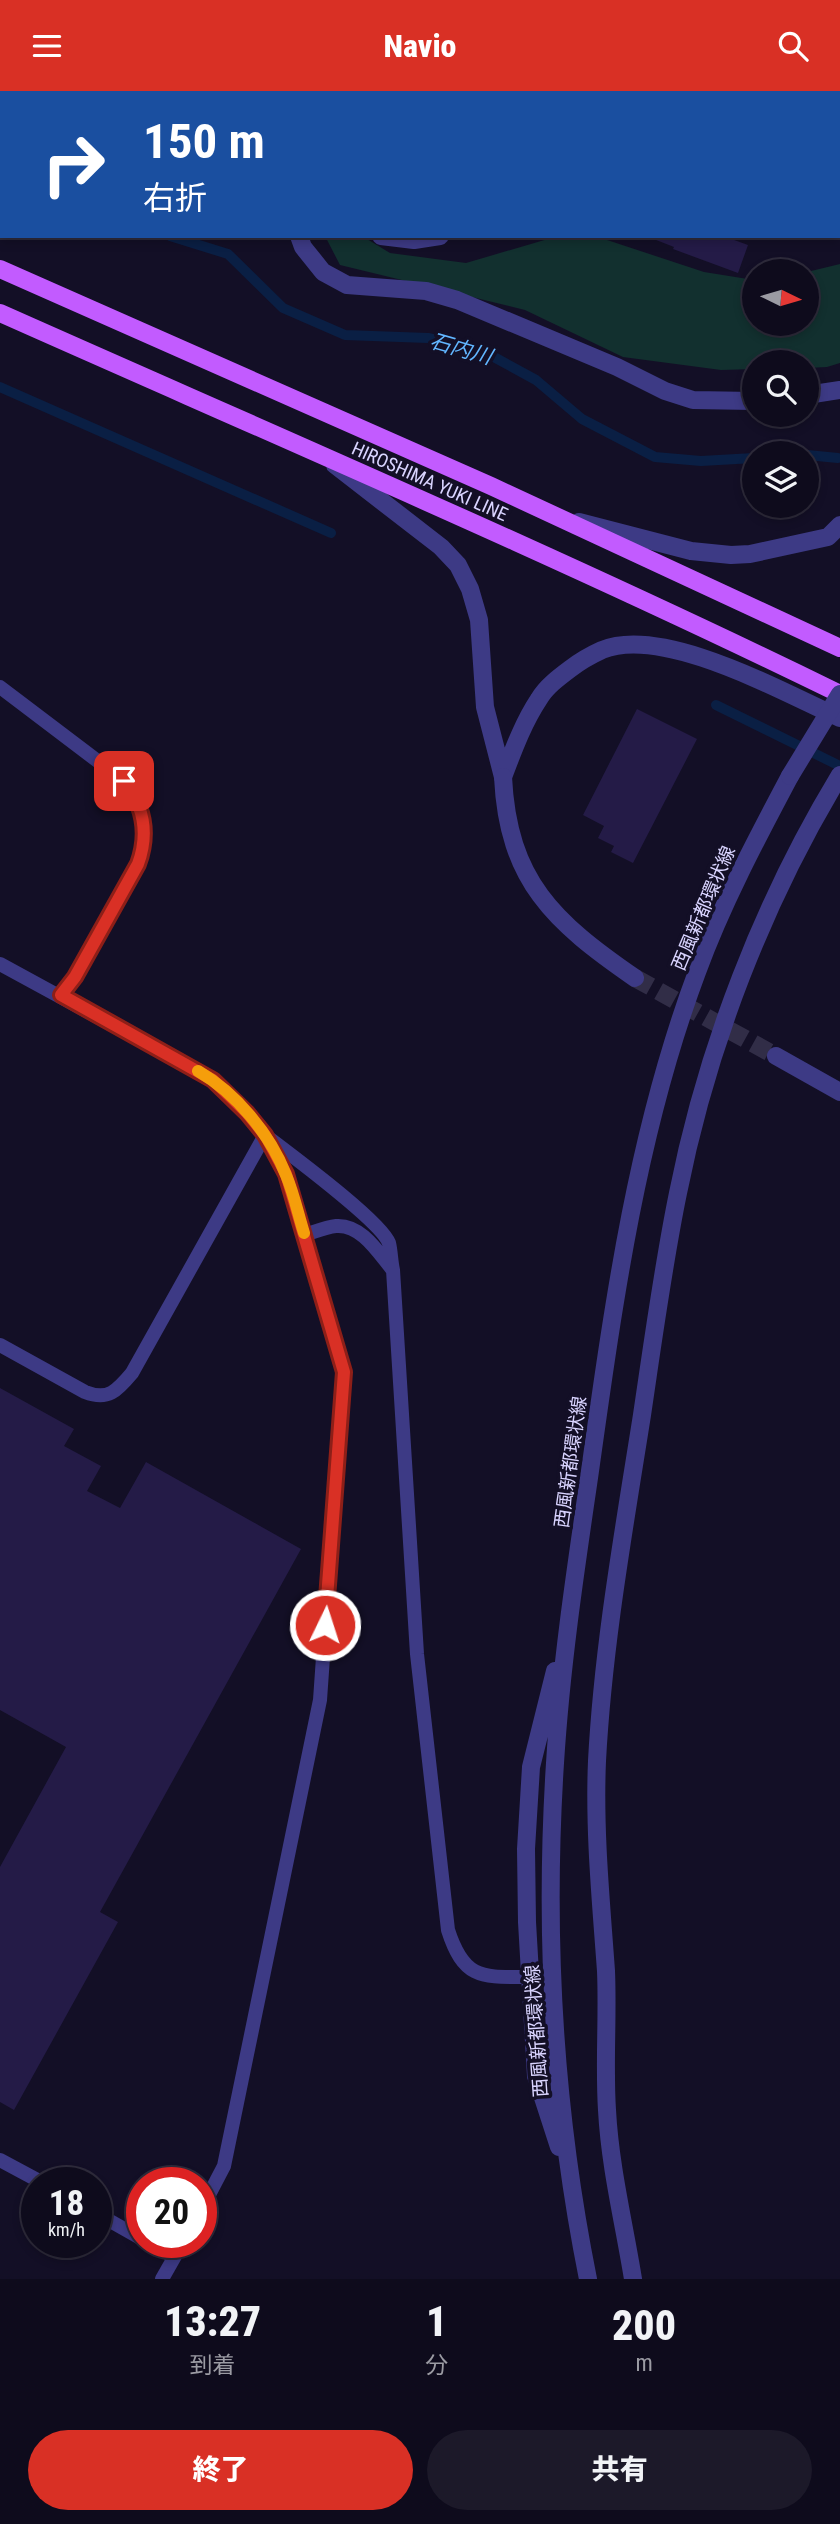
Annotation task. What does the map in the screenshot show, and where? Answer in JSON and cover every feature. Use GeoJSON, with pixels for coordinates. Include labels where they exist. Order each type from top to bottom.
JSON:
{"type":"FeatureCollection","features":[{"type":"Feature","properties":{"kind":"main road","name":"HIROSHIMA YUKI LINE"},"geometry":{"type":"LineString","coordinates":[[0,269],[556,516],[840,648]]}},
{"type":"Feature","properties":{"kind":"main road","name":"HIROSHIMA YUKI LINE"},"geometry":{"type":"LineString","coordinates":[[0,313],[321,454],[712,632],[840,694]]}},
{"type":"Feature","properties":{"kind":"street"},"geometry":{"type":"LineString","coordinates":[[300,238],[303,247],[323,272],[347,285],[426,291],[457,300],[617,367],[665,391],[692,400],[742,401]]}},
{"type":"Feature","properties":{"kind":"street"},"geometry":{"type":"LineString","coordinates":[[398,238],[427,238]]}},
{"type":"Feature","properties":{"kind":"street"},"geometry":{"type":"LineString","coordinates":[[819,393],[840,390]]}},
{"type":"Feature","properties":{"kind":"street"},"geometry":{"type":"LineString","coordinates":[[321,454],[441,547],[458,565],[470,589],[479,620],[485,707],[503,777],[504,807],[510,837],[539,895],[574,932],[635,978]]}},
{"type":"Feature","properties":{"kind":"street"},"geometry":{"type":"LineString","coordinates":[[556,516],[691,551],[731,555],[750,554],[828,537],[840,525]]}},
{"type":"Feature","properties":{"kind":"street"},"geometry":{"type":"LineString","coordinates":[[503,777],[540,697],[557,679],[603,649],[639,644],[706,658],[840,718]]}},
{"type":"Feature","properties":{"kind":"street","name":"西風新都環状線"},"geometry":{"type":"LineString","coordinates":[[588,2279],[571,2183],[559,2080],[551,1923],[555,1760],[570,1611],[621,1263],[652,1115],[697,970],[740,871],[790,776],[840,694]]}},
{"type":"Feature","properties":{"kind":"street"},"geometry":{"type":"LineString","coordinates":[[634,2279],[607,2111],[606,1977],[596,1811],[608,1650],[664,1266],[678,1190],[696,1117],[742,974],[782,883],[840,775]]}},
{"type":"Feature","properties":{"kind":"street"},"geometry":{"type":"LineString","coordinates":[[776,1056],[840,1092]]}},
{"type":"Feature","properties":{"kind":"street"},"geometry":{"type":"LineString","coordinates":[[570,1611],[531,1767],[526,1849],[529,1977],[536,2076],[571,2183]]}},
{"type":"Feature","properties":{"kind":"lane"},"geometry":{"type":"LineString","coordinates":[[0,687],[118,775],[134,794],[142,816],[144,841],[138,864],[75,977],[61,995]]}},
{"type":"Feature","properties":{"kind":"lane"},"geometry":{"type":"LineString","coordinates":[[0,964],[213,1080],[265,1135],[311,1170],[388,1241],[393,1270],[417,1654],[448,1930],[454,1948],[463,1963],[472,1971],[482,1975],[529,1977]]}},
{"type":"Feature","properties":{"kind":"lane"},"geometry":{"type":"LineString","coordinates":[[217,2179],[224,2166],[320,1700],[344,1372],[286,1174],[265,1135]]}},
{"type":"Feature","properties":{"kind":"lane"},"geometry":{"type":"LineString","coordinates":[[0,1345],[85,1392],[95,1396],[113,1392],[132,1373],[265,1135]]}},
{"type":"Feature","properties":{"kind":"lane"},"geometry":{"type":"LineString","coordinates":[[304,1235],[338,1226],[353,1229],[369,1241],[393,1270]]}},
{"type":"Feature","properties":{"kind":"lane"},"geometry":{"type":"LineString","coordinates":[[0,2160],[21,2171]]}},
{"type":"Feature","properties":{"kind":"lane"},"geometry":{"type":"LineString","coordinates":[[162,2279],[173,2258]]}},
{"type":"Feature","properties":{"kind":"green space"},"geometry":{"type":"Polygon","coordinates":[[[326,238],[365,238],[390,253],[466,263],[551,238],[601,238],[704,272],[742,278],[742,336],[819,336],[819,269],[840,264],[840,363],[819,367],[819,350],[742,350],[742,369],[721,370],[623,357],[525,310],[340,265],[326,238]]]}},
{"type":"Feature","properties":{"kind":"building"},"geometry":{"type":"Polygon","coordinates":[[[651,238],[729,238],[748,245],[738,273],[673,249],[674,247],[651,238]]]}},
{"type":"Feature","properties":{"kind":"building"},"geometry":{"type":"Polygon","coordinates":[[[637,709],[697,739],[633,863],[611,852],[614,846],[598,838],[604,826],[583,815],[637,709]]]}},
{"type":"Feature","properties":{"kind":"building"},"geometry":{"type":"Polygon","coordinates":[[[0,1388],[74,1429],[64,1446],[101,1466],[87,1491],[120,1508],[146,1462],[301,1549],[100,1912],[118,1922],[14,2110],[0,2102],[0,1867],[66,1747],[0,1710],[0,1388]]]}},
{"type":"Feature","properties":{"kind":"waterway","name":"石内川"},"geometry":{"type":"LineString","coordinates":[[176,238],[228,254],[283,308],[345,335],[428,338],[481,350],[536,380],[582,419],[655,457],[701,461],[742,459]]}},
{"type":"Feature","properties":{"kind":"waterway"},"geometry":{"type":"LineString","coordinates":[[0,387],[331,533]]}},
{"type":"Feature","properties":{"kind":"waterway","name":"石内川"},"geometry":{"type":"LineString","coordinates":[[819,456],[838,458]]}},
{"type":"Feature","properties":{"kind":"waterway"},"geometry":{"type":"LineString","coordinates":[[716,705],[840,766]]}},
{"type":"Feature","properties":{"kind":"tunnel"},"geometry":{"type":"LineString","coordinates":[[635,978],[776,1056]]}},
{"type":"Feature","properties":{"kind":"slow traffic"},"geometry":{"type":"LineString","coordinates":[[198,1071],[228,1093],[265,1135],[286,1174],[304,1233]]}},
{"type":"Feature","properties":{"kind":"route"},"geometry":{"type":"LineString","coordinates":[[124,781],[134,794],[142,816],[142,853],[75,977],[61,995],[213,1080],[265,1135],[286,1174],[344,1372],[325,1625]]}}]}
